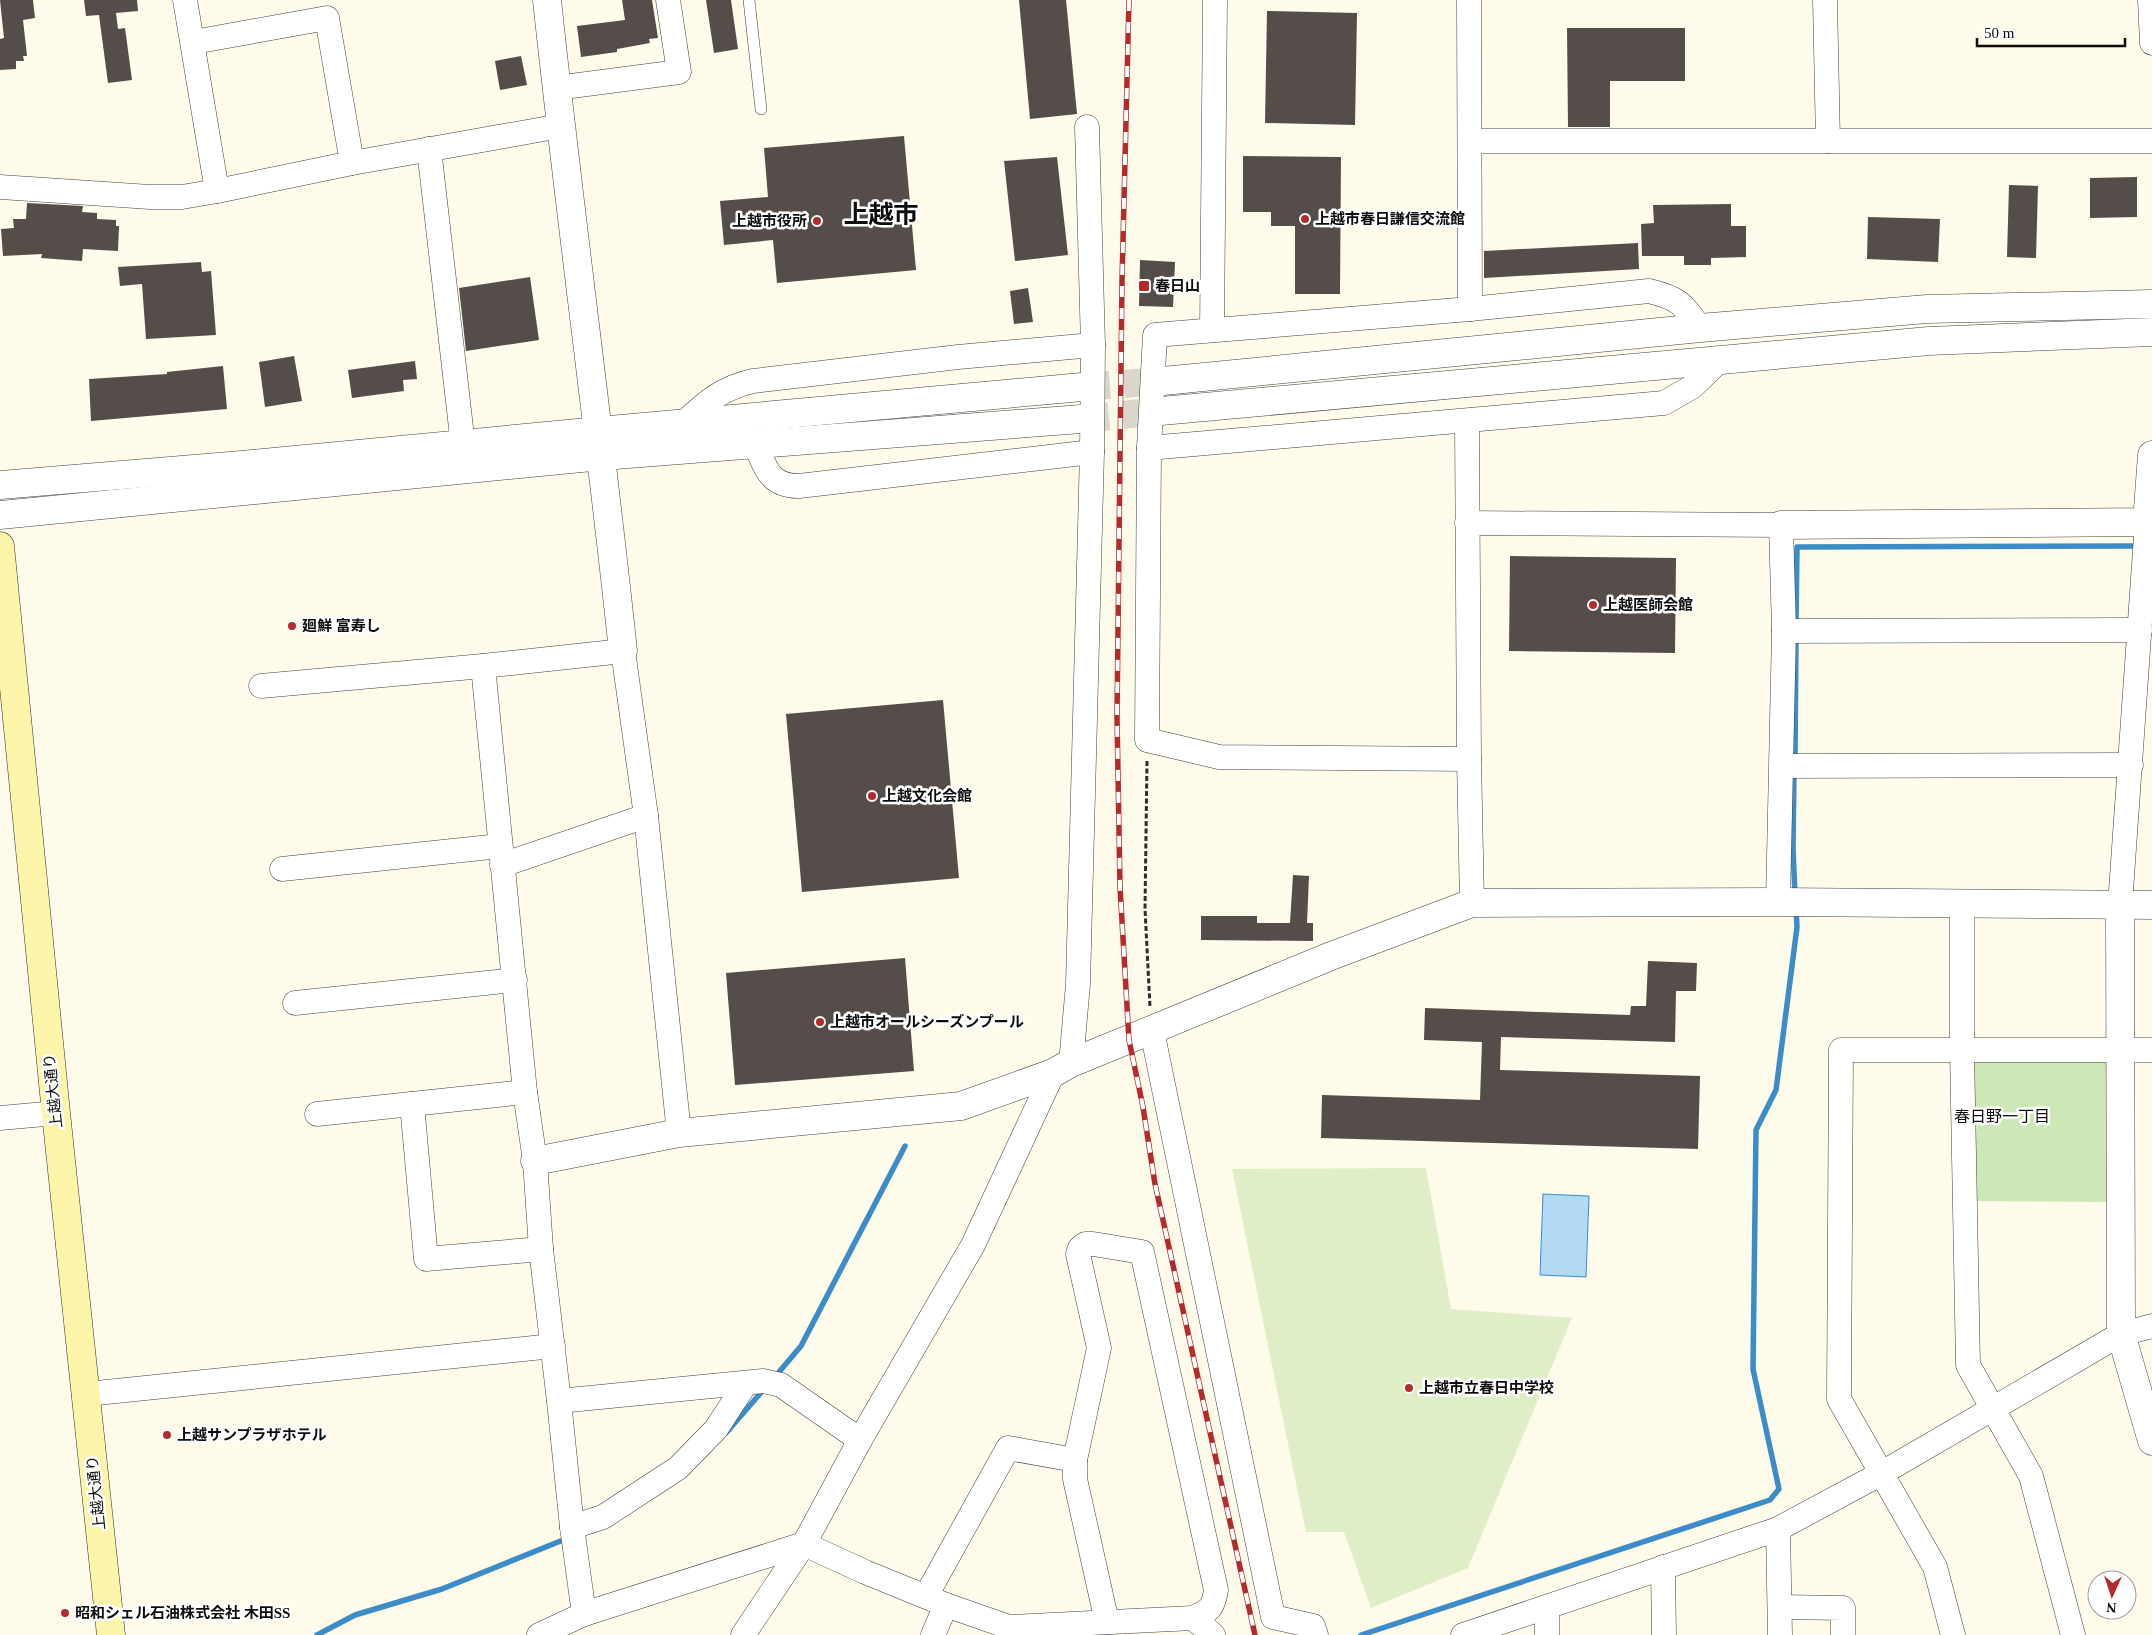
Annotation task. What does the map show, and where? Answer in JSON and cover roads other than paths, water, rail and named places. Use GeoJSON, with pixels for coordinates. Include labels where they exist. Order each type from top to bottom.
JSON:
{"type":"FeatureCollection","features":[{"type":"Feature","properties":{"kind":"main road","name":"上越大通り"},"geometry":{"type":"LineString","coordinates":[[0,546],[110,1635]]}},
{"type":"Feature","properties":{"kind":"street"},"geometry":{"type":"LineString","coordinates":[[186,0],[217,191]]}},
{"type":"Feature","properties":{"kind":"street"},"geometry":{"type":"LineString","coordinates":[[547,0],[560,126],[601,443],[623,650],[646,816],[679,1133]]}},
{"type":"Feature","properties":{"kind":"street"},"geometry":{"type":"LineString","coordinates":[[556,88],[679,72],[668,0]]}},
{"type":"Feature","properties":{"kind":"street"},"geometry":{"type":"LineString","coordinates":[[1212,330],[1215,0]]}},
{"type":"Feature","properties":{"kind":"street"},"geometry":{"type":"LineString","coordinates":[[1469,0],[1470,309]]}},
{"type":"Feature","properties":{"kind":"street"},"geometry":{"type":"LineString","coordinates":[[1825,0],[1828,141]]}},
{"type":"Feature","properties":{"kind":"street"},"geometry":{"type":"LineString","coordinates":[[2150,0],[2152,43]]}},
{"type":"Feature","properties":{"kind":"street"},"geometry":{"type":"LineString","coordinates":[[194,42],[327,18],[352,163]]}},
{"type":"Feature","properties":{"kind":"street"},"geometry":{"type":"LineString","coordinates":[[0,188],[182,198],[352,163],[560,126]]}},
{"type":"Feature","properties":{"kind":"street"},"geometry":{"type":"LineString","coordinates":[[743,1635],[804,1544],[860,1440],[973,1245],[1062,1068],[1078,984],[1092,452],[1093,345],[1087,127]]}},
{"type":"Feature","properties":{"kind":"street"},"geometry":{"type":"LineString","coordinates":[[1470,141],[2152,141]]}},
{"type":"Feature","properties":{"kind":"street"},"geometry":{"type":"LineString","coordinates":[[429,149],[463,445]]}},
{"type":"Feature","properties":{"kind":"street"},"geometry":{"type":"LineString","coordinates":[[1469,759],[1219,757],[1147,740],[1149,448],[1154,335],[1470,309],[1649,291],[1669,296],[1685,306],[1700,328]]}},
{"type":"Feature","properties":{"kind":"street"},"geometry":{"type":"LineString","coordinates":[[1163,381],[1700,328],[1927,309],[2152,304]]}},
{"type":"Feature","properties":{"kind":"street"},"geometry":{"type":"LineString","coordinates":[[1160,411],[1929,341],[2152,332]]}},
{"type":"Feature","properties":{"kind":"street"},"geometry":{"type":"LineString","coordinates":[[684,424],[703,404],[722,392],[734,385],[753,381],[958,357],[1093,345]]}},
{"type":"Feature","properties":{"kind":"street"},"geometry":{"type":"LineString","coordinates":[[1149,448],[1664,403],[1692,387],[1721,359]]}},
{"type":"Feature","properties":{"kind":"street"},"geometry":{"type":"LineString","coordinates":[[0,515],[601,443],[684,424],[1082,387]]}},
{"type":"Feature","properties":{"kind":"street"},"geometry":{"type":"LineString","coordinates":[[0,484],[463,445],[601,443],[755,444],[1081,419]]}},
{"type":"Feature","properties":{"kind":"street"},"geometry":{"type":"LineString","coordinates":[[1467,421],[1469,759],[1472,903]]}},
{"type":"Feature","properties":{"kind":"street"},"geometry":{"type":"LineString","coordinates":[[755,444],[767,471],[775,481],[786,486],[1092,452]]}},
{"type":"Feature","properties":{"kind":"street"},"geometry":{"type":"LineString","coordinates":[[2152,455],[2150,522],[2140,630],[2120,905],[2121,1334],[2152,1441]]}},
{"type":"Feature","properties":{"kind":"street"},"geometry":{"type":"LineString","coordinates":[[1467,523],[1780,525],[2150,522]]}},
{"type":"Feature","properties":{"kind":"street"},"geometry":{"type":"LineString","coordinates":[[1778,902],[1784,631],[1780,525]]}},
{"type":"Feature","properties":{"kind":"street"},"geometry":{"type":"LineString","coordinates":[[1784,631],[2140,630]]}},
{"type":"Feature","properties":{"kind":"street"},"geometry":{"type":"LineString","coordinates":[[261,686],[482,666],[623,650]]}},
{"type":"Feature","properties":{"kind":"street"},"geometry":{"type":"LineString","coordinates":[[482,666],[525,1092],[535,1160],[541,1249],[572,1527],[584,1614]]}},
{"type":"Feature","properties":{"kind":"street"},"geometry":{"type":"LineString","coordinates":[[1782,766],[2131,765]]}},
{"type":"Feature","properties":{"kind":"street"},"geometry":{"type":"LineString","coordinates":[[282,869],[501,856],[646,816]]}},
{"type":"Feature","properties":{"kind":"street"},"geometry":{"type":"LineString","coordinates":[[535,1160],[679,1133],[961,1106],[1062,1068],[1331,956],[1472,903],[1778,902],[1962,905],[2152,905]]}},
{"type":"Feature","properties":{"kind":"street"},"geometry":{"type":"LineString","coordinates":[[1962,905],[1962,1051],[1968,1365],[2031,1476],[2073,1635]]}},
{"type":"Feature","properties":{"kind":"street"},"geometry":{"type":"LineString","coordinates":[[295,1003],[515,980]]}},
{"type":"Feature","properties":{"kind":"street"},"geometry":{"type":"LineString","coordinates":[[1152,1031],[1273,1617],[1313,1626],[1316,1635]]}},
{"type":"Feature","properties":{"kind":"street"},"geometry":{"type":"LineString","coordinates":[[1953,1635],[1935,1567],[1882,1472],[1838,1399],[1841,1050],[2152,1050]]}},
{"type":"Feature","properties":{"kind":"street"},"geometry":{"type":"LineString","coordinates":[[317,1114],[525,1092]]}},
{"type":"Feature","properties":{"kind":"street"},"geometry":{"type":"LineString","coordinates":[[412,1104],[426,1259],[541,1249]]}},
{"type":"Feature","properties":{"kind":"street"},"geometry":{"type":"LineString","coordinates":[[0,1118],[56,1113]]}},
{"type":"Feature","properties":{"kind":"street"},"geometry":{"type":"LineString","coordinates":[[539,1635],[584,1614],[804,1544],[865,1572],[936,1601],[1009,1627],[1193,1618],[1208,1611],[1214,1605],[1216,1590],[1142,1252],[1085,1244],[1080,1248],[1078,1254],[1099,1348],[1075,1460],[1075,1479],[1107,1622]]}},
{"type":"Feature","properties":{"kind":"street"},"geometry":{"type":"LineString","coordinates":[[1463,1635],[1778,1529],[1882,1472],[2121,1334],[2152,1326]]}},
{"type":"Feature","properties":{"kind":"street"},"geometry":{"type":"LineString","coordinates":[[87,1394],[553,1346]]}},
{"type":"Feature","properties":{"kind":"street"},"geometry":{"type":"LineString","coordinates":[[559,1401],[763,1381],[781,1385],[860,1440]]}},
{"type":"Feature","properties":{"kind":"street"},"geometry":{"type":"LineString","coordinates":[[572,1527],[602,1516],[678,1468],[716,1430],[746,1383]]}},
{"type":"Feature","properties":{"kind":"street"},"geometry":{"type":"LineString","coordinates":[[933,1635],[936,1601],[1008,1448],[1075,1460]]}},
{"type":"Feature","properties":{"kind":"street"},"geometry":{"type":"LineString","coordinates":[[1778,1529],[1780,1635]]}},
{"type":"Feature","properties":{"kind":"street"},"geometry":{"type":"LineString","coordinates":[[1663,1568],[1664,1635]]}},
{"type":"Feature","properties":{"kind":"street"},"geometry":{"type":"LineString","coordinates":[[1780,1607],[1843,1608],[1843,1635]]}},
{"type":"Feature","properties":{"kind":"street"},"geometry":{"type":"LineString","coordinates":[[1547,1608],[1547,1635]]}},
{"type":"Feature","properties":{"kind":"street"},"geometry":{"type":"LineString","coordinates":[[1193,1618],[1214,1635]]}},
{"type":"Feature","properties":{"kind":"lane"},"geometry":{"type":"LineString","coordinates":[[749,0],[761,109]]}},
{"type":"Feature","properties":{"kind":"water"},"geometry":{"type":"Polygon","coordinates":[[[1543,1194],[1589,1196],[1586,1277],[1540,1275],[1543,1194]]]}},
{"type":"Feature","properties":{"kind":"waterway"},"geometry":{"type":"LineString","coordinates":[[1796,625],[1797,547],[2140,546]]}},
{"type":"Feature","properties":{"kind":"waterway"},"geometry":{"type":"LineString","coordinates":[[1795,760],[1796,637]]}},
{"type":"Feature","properties":{"kind":"waterway"},"geometry":{"type":"LineString","coordinates":[[1794,772],[1793,848],[1795,895]]}},
{"type":"Feature","properties":{"kind":"waterway"},"geometry":{"type":"LineString","coordinates":[[1361,1635],[1770,1500],[1779,1489],[1753,1369],[1756,1130],[1776,1090],[1797,927],[1796,909]]}},
{"type":"Feature","properties":{"kind":"waterway"},"geometry":{"type":"LineString","coordinates":[[774,1378],[801,1346],[905,1146]]}},
{"type":"Feature","properties":{"kind":"waterway"},"geometry":{"type":"LineString","coordinates":[[726,1433],[764,1389]]}},
{"type":"Feature","properties":{"kind":"waterway"},"geometry":{"type":"LineString","coordinates":[[317,1635],[355,1615],[442,1589],[568,1538]]}},
{"type":"Feature","properties":{"kind":"tunnel"},"geometry":{"type":"LineString","coordinates":[[1082,387],[1163,381]]}},
{"type":"Feature","properties":{"kind":"tunnel"},"geometry":{"type":"LineString","coordinates":[[1081,419],[1161,411]]}},
{"type":"Feature","properties":{"kind":"railway"},"geometry":{"type":"LineString","coordinates":[[1129,0],[1122,281],[1117,717],[1120,887],[1129,1040],[1143,1107],[1155,1184],[1255,1635]]}},
{"type":"Feature","properties":{"kind":"place","name":"上越市春日謙信交流館"},"geometry":{"type":"Point","coordinates":[1305,219]}},
{"type":"Feature","properties":{"kind":"place","name":"上越市役所"},"geometry":{"type":"Point","coordinates":[817,221]}},
{"type":"Feature","properties":{"kind":"place","name":"春日山"},"geometry":{"type":"Point","coordinates":[1144,286]}},
{"type":"Feature","properties":{"kind":"place","name":"上越医師会館"},"geometry":{"type":"Point","coordinates":[1593,605]}},
{"type":"Feature","properties":{"kind":"place","name":"廻鮮 富寿し"},"geometry":{"type":"Point","coordinates":[292,626]}},
{"type":"Feature","properties":{"kind":"place","name":"上越文化会館"},"geometry":{"type":"Point","coordinates":[872,796]}},
{"type":"Feature","properties":{"kind":"place","name":"上越市オールシーズンプール"},"geometry":{"type":"Point","coordinates":[820,1022]}},
{"type":"Feature","properties":{"kind":"place","name":"上越市立春日中学校"},"geometry":{"type":"Point","coordinates":[1409,1388]}},
{"type":"Feature","properties":{"kind":"place","name":"上越サンプラザホテル"},"geometry":{"type":"Point","coordinates":[167,1435]}},
{"type":"Feature","properties":{"kind":"place","name":"昭和シェル石油株式会社 木田SS"},"geometry":{"type":"Point","coordinates":[65,1613]}},
{"type":"Feature","properties":{"kind":"district","name":"上越市"},"geometry":{"type":"Point","coordinates":[881,214]}},
{"type":"Feature","properties":{"kind":"district","name":"春日野一丁目"},"geometry":{"type":"Point","coordinates":[2002,1116]}}]}
